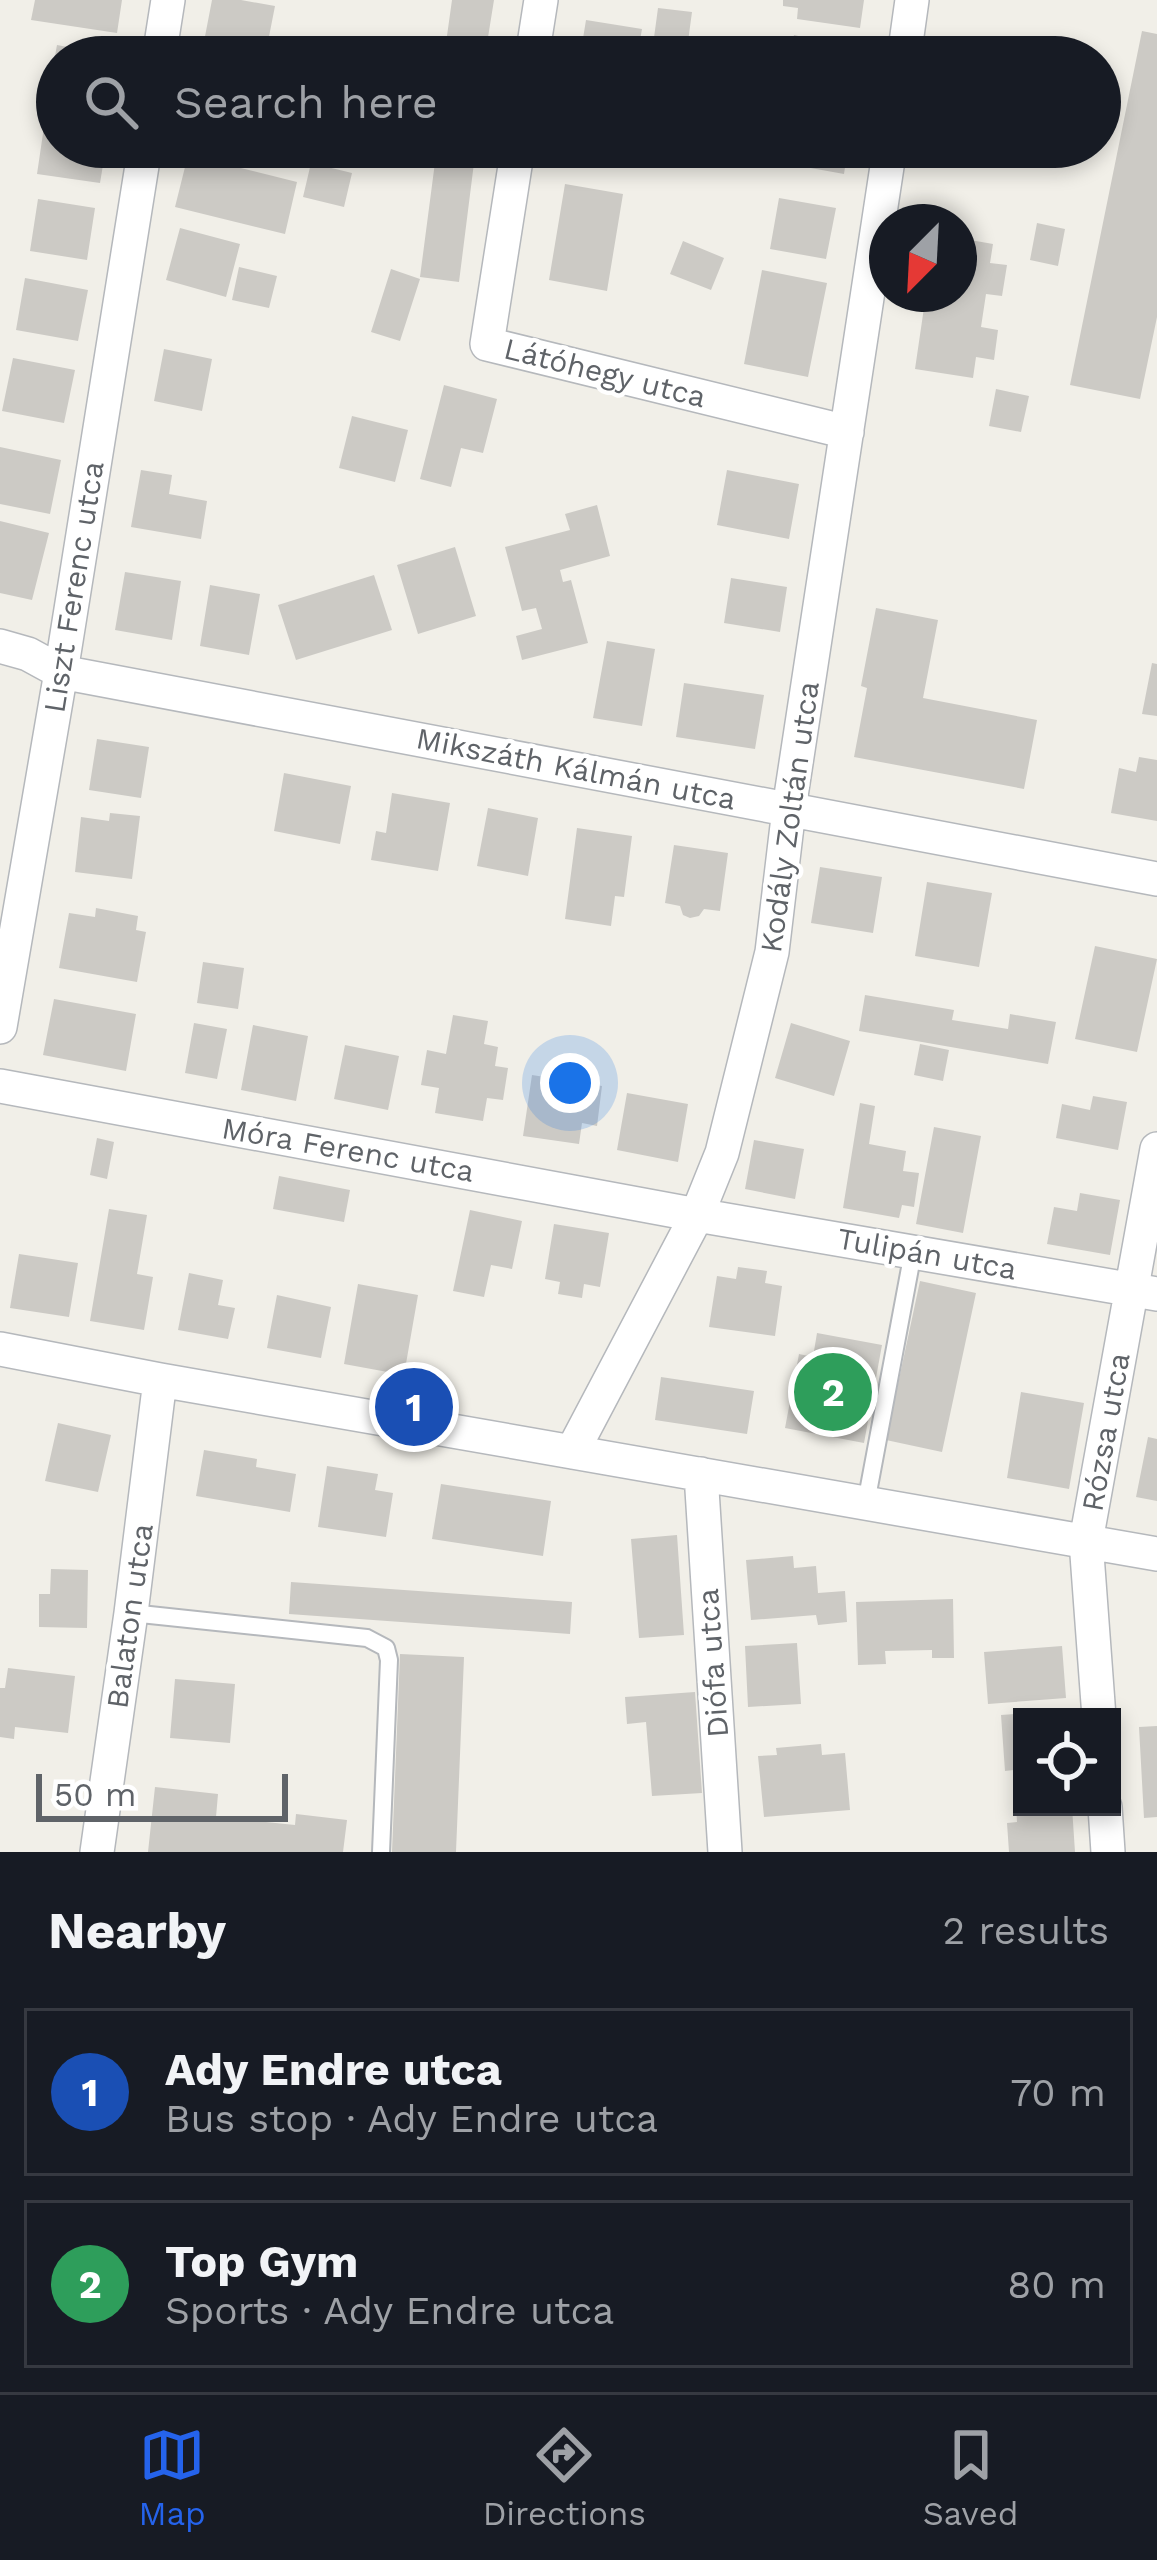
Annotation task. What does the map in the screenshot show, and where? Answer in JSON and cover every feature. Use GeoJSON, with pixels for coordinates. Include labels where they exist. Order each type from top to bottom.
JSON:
{"type":"FeatureCollection","features":[{"type":"Feature","properties":{"kind":"street"},"geometry":{"type":"LineString","coordinates":[[162,36],[168,0]]}},
{"type":"Feature","properties":{"kind":"street"},"geometry":{"type":"LineString","coordinates":[[535,36],[541,0]]}},
{"type":"Feature","properties":{"kind":"street"},"geometry":{"type":"LineString","coordinates":[[907,36],[912,0]]}},
{"type":"Feature","properties":{"kind":"street","name":"Liszt Ferenc utca"},"geometry":{"type":"LineString","coordinates":[[0,1027],[142,168]]}},
{"type":"Feature","properties":{"kind":"street","name":"Látóhegy utca"},"geometry":{"type":"LineString","coordinates":[[515,168],[487,344],[847,432]]}},
{"type":"Feature","properties":{"kind":"street","name":"Kodály Zoltán utca"},"geometry":{"type":"LineString","coordinates":[[572,1452],[697,1215],[722,1153],[764,991],[887,168]]}},
{"type":"Feature","properties":{"kind":"street","name":"Mikszáth Kálmán utca"},"geometry":{"type":"LineString","coordinates":[[0,646],[28,654],[61,672],[1157,879]]}},
{"type":"Feature","properties":{"kind":"street","name":"Móra Ferenc utca"},"geometry":{"type":"LineString","coordinates":[[0,1086],[697,1215]]}},
{"type":"Feature","properties":{"kind":"street","name":"Rózsa utca"},"geometry":{"type":"LineString","coordinates":[[1098,1708],[1086,1541],[1144,1292],[1157,1149]]}},
{"type":"Feature","properties":{"kind":"street","name":"Tulipán utca"},"geometry":{"type":"LineString","coordinates":[[697,1215],[1144,1292]]}},
{"type":"Feature","properties":{"kind":"street"},"geometry":{"type":"LineString","coordinates":[[0,1349],[1157,1554]]}},
{"type":"Feature","properties":{"kind":"street","name":"Balaton utca"},"geometry":{"type":"LineString","coordinates":[[97,1852],[160,1380]]}},
{"type":"Feature","properties":{"kind":"street","name":"Diófa utca"},"geometry":{"type":"LineString","coordinates":[[701,1474],[725,1852]]}},
{"type":"Feature","properties":{"kind":"street"},"geometry":{"type":"LineString","coordinates":[[1106,1816],[1108,1852]]}},
{"type":"Feature","properties":{"kind":"lane"},"geometry":{"type":"LineString","coordinates":[[866,1502],[913,1252]]}},
{"type":"Feature","properties":{"kind":"lane"},"geometry":{"type":"LineString","coordinates":[[131,1613],[367,1638],[386,1648],[381,1852]]}},
{"type":"Feature","properties":{"kind":"building"},"geometry":{"type":"Polygon","coordinates":[[[35,0],[122,0],[117,33],[31,20],[35,0]]]}},
{"type":"Feature","properties":{"kind":"building"},"geometry":{"type":"Polygon","coordinates":[[[212,0],[275,6],[269,36],[205,36],[212,0]]]}},
{"type":"Feature","properties":{"kind":"building"},"geometry":{"type":"Polygon","coordinates":[[[452,0],[494,0],[488,36],[447,36],[452,0]]]}},
{"type":"Feature","properties":{"kind":"building"},"geometry":{"type":"Polygon","coordinates":[[[783,0],[864,0],[860,28],[797,19],[798,8],[783,6],[783,0]]]}},
{"type":"Feature","properties":{"kind":"building"},"geometry":{"type":"Polygon","coordinates":[[[658,8],[692,12],[689,36],[654,36],[658,8]]]}},
{"type":"Feature","properties":{"kind":"building"},"geometry":{"type":"Polygon","coordinates":[[[586,20],[642,29],[641,36],[583,36],[586,20]]]}},
{"type":"Feature","properties":{"kind":"building"},"geometry":{"type":"Polygon","coordinates":[[[1142,31],[1157,34],[1157,317],[1140,399],[1070,385],[1114,168],[1121,168],[1121,134],[1142,31]]]}},
{"type":"Feature","properties":{"kind":"building"},"geometry":{"type":"Polygon","coordinates":[[[38,168],[102,168],[100,183],[37,174],[38,168]]]}},
{"type":"Feature","properties":{"kind":"building"},"geometry":{"type":"Polygon","coordinates":[[[185,168],[240,168],[297,182],[285,234],[175,207],[185,168]]]}},
{"type":"Feature","properties":{"kind":"building"},"geometry":{"type":"Polygon","coordinates":[[[310,168],[352,173],[344,207],[303,197],[310,168]]]}},
{"type":"Feature","properties":{"kind":"building"},"geometry":{"type":"Polygon","coordinates":[[[434,168],[473,168],[459,282],[420,277],[434,168]]]}},
{"type":"Feature","properties":{"kind":"building"},"geometry":{"type":"Polygon","coordinates":[[[811,168],[845,168],[844,174],[811,168]]]}},
{"type":"Feature","properties":{"kind":"building"},"geometry":{"type":"Polygon","coordinates":[[[565,184],[623,194],[607,291],[549,280],[565,184]]]}},
{"type":"Feature","properties":{"kind":"building"},"geometry":{"type":"Polygon","coordinates":[[[779,198],[836,208],[826,259],[770,249],[779,198]]]}},
{"type":"Feature","properties":{"kind":"building"},"geometry":{"type":"Polygon","coordinates":[[[38,199],[95,208],[87,260],[30,251],[38,199]]]}},
{"type":"Feature","properties":{"kind":"building"},"geometry":{"type":"Polygon","coordinates":[[[1037,223],[1065,229],[1058,266],[1030,260],[1037,223]]]}},
{"type":"Feature","properties":{"kind":"building"},"geometry":{"type":"Polygon","coordinates":[[[180,228],[240,244],[226,297],[166,280],[180,228]]]}},
{"type":"Feature","properties":{"kind":"building"},"geometry":{"type":"Polygon","coordinates":[[[683,241],[724,258],[711,290],[670,274],[683,241]]]}},
{"type":"Feature","properties":{"kind":"building"},"geometry":{"type":"Polygon","coordinates":[[[977,241],[993,244],[990,263],[1007,265],[1002,296],[986,294],[981,327],[998,330],[994,360],[976,357],[973,378],[915,369],[923,312],[977,312],[977,241]]]}},
{"type":"Feature","properties":{"kind":"building"},"geometry":{"type":"Polygon","coordinates":[[[239,267],[277,276],[269,308],[232,300],[239,267]]]}},
{"type":"Feature","properties":{"kind":"building"},"geometry":{"type":"Polygon","coordinates":[[[391,269],[420,279],[400,341],[371,332],[391,269]]]}},
{"type":"Feature","properties":{"kind":"building"},"geometry":{"type":"Polygon","coordinates":[[[762,270],[827,283],[808,377],[744,364],[762,270]]]}},
{"type":"Feature","properties":{"kind":"building"},"geometry":{"type":"Polygon","coordinates":[[[25,278],[88,290],[78,341],[16,330],[25,278]]]}},
{"type":"Feature","properties":{"kind":"building"},"geometry":{"type":"Polygon","coordinates":[[[164,349],[212,359],[202,411],[154,401],[164,349]]]}},
{"type":"Feature","properties":{"kind":"building"},"geometry":{"type":"Polygon","coordinates":[[[13,358],[75,370],[64,423],[2,411],[13,358]]]}},
{"type":"Feature","properties":{"kind":"building"},"geometry":{"type":"Polygon","coordinates":[[[444,385],[497,399],[483,453],[461,448],[451,487],[420,479],[444,385]]]}},
{"type":"Feature","properties":{"kind":"building"},"geometry":{"type":"Polygon","coordinates":[[[996,389],[1029,396],[1021,432],[989,426],[996,389]]]}},
{"type":"Feature","properties":{"kind":"building"},"geometry":{"type":"Polygon","coordinates":[[[352,416],[408,430],[395,482],[339,468],[352,416]]]}},
{"type":"Feature","properties":{"kind":"building"},"geometry":{"type":"Polygon","coordinates":[[[0,447],[61,460],[50,514],[0,504],[0,447]]]}},
{"type":"Feature","properties":{"kind":"building"},"geometry":{"type":"Polygon","coordinates":[[[141,470],[172,475],[169,494],[207,501],[201,539],[131,527],[141,470]]]}},
{"type":"Feature","properties":{"kind":"building"},"geometry":{"type":"Polygon","coordinates":[[[727,470],[799,484],[789,539],[717,525],[727,470]]]}},
{"type":"Feature","properties":{"kind":"building"},"geometry":{"type":"Polygon","coordinates":[[[597,505],[610,556],[560,570],[563,582],[571,580],[588,643],[522,660],[516,636],[542,629],[536,608],[522,611],[505,547],[570,530],[565,514],[597,505]]]}},
{"type":"Feature","properties":{"kind":"building"},"geometry":{"type":"Polygon","coordinates":[[[0,521],[49,533],[32,600],[0,593],[0,521]]]}},
{"type":"Feature","properties":{"kind":"building"},"geometry":{"type":"Polygon","coordinates":[[[455,547],[476,616],[418,634],[397,565],[455,547]]]}},
{"type":"Feature","properties":{"kind":"building"},"geometry":{"type":"Polygon","coordinates":[[[125,572],[181,581],[172,640],[115,630],[125,572]]]}},
{"type":"Feature","properties":{"kind":"building"},"geometry":{"type":"Polygon","coordinates":[[[374,575],[392,630],[296,660],[278,605],[374,575]]]}},
{"type":"Feature","properties":{"kind":"building"},"geometry":{"type":"Polygon","coordinates":[[[731,578],[787,587],[780,632],[724,623],[731,578]]]}},
{"type":"Feature","properties":{"kind":"building"},"geometry":{"type":"Polygon","coordinates":[[[210,585],[260,594],[249,655],[200,646],[210,585]]]}},
{"type":"Feature","properties":{"kind":"building"},"geometry":{"type":"Polygon","coordinates":[[[876,608],[938,620],[923,698],[1037,720],[1024,789],[854,757],[876,608]]]}},
{"type":"Feature","properties":{"kind":"building"},"geometry":{"type":"Polygon","coordinates":[[[607,641],[655,649],[642,726],[593,718],[607,641]]]}},
{"type":"Feature","properties":{"kind":"building"},"geometry":{"type":"Polygon","coordinates":[[[1152,663],[1157,664],[1157,716],[1142,714],[1152,663]]]}},
{"type":"Feature","properties":{"kind":"building"},"geometry":{"type":"Polygon","coordinates":[[[684,683],[764,695],[755,749],[676,737],[684,683]]]}},
{"type":"Feature","properties":{"kind":"building"},"geometry":{"type":"Polygon","coordinates":[[[97,739],[149,747],[141,798],[89,790],[97,739]]]}},
{"type":"Feature","properties":{"kind":"building"},"geometry":{"type":"Polygon","coordinates":[[[1139,757],[1157,760],[1157,821],[1111,813],[1119,768],[1136,772],[1139,757]]]}},
{"type":"Feature","properties":{"kind":"building"},"geometry":{"type":"Polygon","coordinates":[[[284,773],[351,786],[340,844],[274,831],[284,773]]]}},
{"type":"Feature","properties":{"kind":"building"},"geometry":{"type":"Polygon","coordinates":[[[392,793],[450,803],[438,871],[371,860],[376,831],[386,833],[392,793]]]}},
{"type":"Feature","properties":{"kind":"building"},"geometry":{"type":"Polygon","coordinates":[[[488,808],[538,818],[528,876],[477,866],[488,808]]]}},
{"type":"Feature","properties":{"kind":"building"},"geometry":{"type":"Polygon","coordinates":[[[110,813],[140,816],[132,879],[75,872],[81,817],[109,821],[110,813]]]}},
{"type":"Feature","properties":{"kind":"building"},"geometry":{"type":"Polygon","coordinates":[[[577,828],[632,836],[624,897],[615,896],[611,926],[565,919],[577,828]]]}},
{"type":"Feature","properties":{"kind":"building"},"geometry":{"type":"Polygon","coordinates":[[[674,845],[728,853],[720,911],[704,909],[690,918],[680,906],[665,903],[674,845]]]}},
{"type":"Feature","properties":{"kind":"building"},"geometry":{"type":"Polygon","coordinates":[[[820,867],[882,877],[873,933],[811,923],[820,867]]]}},
{"type":"Feature","properties":{"kind":"building"},"geometry":{"type":"Polygon","coordinates":[[[927,882],[992,893],[979,967],[915,956],[927,882]]]}},
{"type":"Feature","properties":{"kind":"building"},"geometry":{"type":"Polygon","coordinates":[[[96,908],[138,916],[136,930],[146,932],[137,982],[59,968],[69,913],[95,917],[96,908]]]}},
{"type":"Feature","properties":{"kind":"building"},"geometry":{"type":"Polygon","coordinates":[[[1095,946],[1157,959],[1137,1052],[1075,1039],[1095,946]]]}},
{"type":"Feature","properties":{"kind":"building"},"geometry":{"type":"Polygon","coordinates":[[[203,962],[244,968],[238,1009],[197,1003],[203,962]]]}},
{"type":"Feature","properties":{"kind":"building"},"geometry":{"type":"Polygon","coordinates":[[[865,995],[954,1010],[952,1020],[1008,1029],[1010,1014],[1056,1022],[1048,1064],[859,1031],[865,995]]]}},
{"type":"Feature","properties":{"kind":"building"},"geometry":{"type":"Polygon","coordinates":[[[54,999],[136,1014],[126,1071],[43,1055],[54,999]]]}},
{"type":"Feature","properties":{"kind":"building"},"geometry":{"type":"Polygon","coordinates":[[[453,1015],[488,1021],[484,1044],[498,1047],[495,1066],[508,1068],[503,1100],[487,1098],[483,1121],[435,1113],[439,1088],[421,1085],[427,1050],[446,1054],[453,1015]]]}},
{"type":"Feature","properties":{"kind":"building"},"geometry":{"type":"Polygon","coordinates":[[[194,1023],[227,1029],[217,1079],[185,1073],[194,1023]]]}},
{"type":"Feature","properties":{"kind":"building"},"geometry":{"type":"Polygon","coordinates":[[[791,1023],[850,1041],[834,1096],[775,1078],[791,1023]]]}},
{"type":"Feature","properties":{"kind":"building"},"geometry":{"type":"Polygon","coordinates":[[[253,1025],[308,1036],[296,1101],[241,1090],[253,1025]]]}},
{"type":"Feature","properties":{"kind":"building"},"geometry":{"type":"Polygon","coordinates":[[[920,1044],[949,1050],[943,1081],[914,1075],[920,1044]]]}},
{"type":"Feature","properties":{"kind":"building"},"geometry":{"type":"Polygon","coordinates":[[[345,1045],[399,1056],[388,1110],[334,1099],[345,1045]]]}},
{"type":"Feature","properties":{"kind":"building"},"geometry":{"type":"Polygon","coordinates":[[[532,1075],[602,1086],[597,1126],[582,1123],[579,1144],[523,1136],[532,1075]]]}},
{"type":"Feature","properties":{"kind":"building"},"geometry":{"type":"Polygon","coordinates":[[[627,1093],[688,1104],[678,1162],[617,1150],[627,1093]]]}},
{"type":"Feature","properties":{"kind":"building"},"geometry":{"type":"Polygon","coordinates":[[[1093,1096],[1127,1102],[1118,1150],[1056,1138],[1062,1104],[1090,1110],[1093,1096]]]}},
{"type":"Feature","properties":{"kind":"building"},"geometry":{"type":"Polygon","coordinates":[[[860,1103],[875,1106],[869,1144],[906,1151],[903,1171],[919,1173],[914,1207],[902,1205],[899,1218],[843,1208],[860,1103]]]}},
{"type":"Feature","properties":{"kind":"building"},"geometry":{"type":"Polygon","coordinates":[[[934,1127],[981,1136],[963,1233],[916,1224],[934,1127]]]}},
{"type":"Feature","properties":{"kind":"building"},"geometry":{"type":"Polygon","coordinates":[[[97,1138],[114,1142],[107,1179],[90,1175],[97,1138]]]}},
{"type":"Feature","properties":{"kind":"building"},"geometry":{"type":"Polygon","coordinates":[[[754,1140],[804,1149],[795,1199],[745,1189],[754,1140]]]}},
{"type":"Feature","properties":{"kind":"building"},"geometry":{"type":"Polygon","coordinates":[[[279,1176],[350,1190],[344,1222],[273,1209],[279,1176]]]}},
{"type":"Feature","properties":{"kind":"building"},"geometry":{"type":"Polygon","coordinates":[[[1080,1193],[1120,1200],[1110,1255],[1047,1244],[1054,1207],[1077,1211],[1080,1193]]]}},
{"type":"Feature","properties":{"kind":"building"},"geometry":{"type":"Polygon","coordinates":[[[109,1209],[147,1215],[137,1274],[153,1277],[144,1330],[90,1321],[109,1209]]]}},
{"type":"Feature","properties":{"kind":"building"},"geometry":{"type":"Polygon","coordinates":[[[470,1210],[522,1221],[512,1269],[491,1265],[484,1297],[453,1291],[470,1210]]]}},
{"type":"Feature","properties":{"kind":"building"},"geometry":{"type":"Polygon","coordinates":[[[554,1224],[609,1233],[600,1287],[584,1284],[582,1298],[558,1294],[560,1282],[545,1279],[554,1224]]]}},
{"type":"Feature","properties":{"kind":"building"},"geometry":{"type":"Polygon","coordinates":[[[19,1254],[78,1263],[69,1317],[10,1308],[19,1254]]]}},
{"type":"Feature","properties":{"kind":"building"},"geometry":{"type":"Polygon","coordinates":[[[738,1267],[767,1271],[765,1283],[782,1286],[775,1336],[709,1327],[717,1276],[736,1279],[738,1267]]]}},
{"type":"Feature","properties":{"kind":"building"},"geometry":{"type":"Polygon","coordinates":[[[189,1273],[223,1280],[218,1305],[235,1308],[228,1339],[178,1330],[189,1273]]]}},
{"type":"Feature","properties":{"kind":"building"},"geometry":{"type":"Polygon","coordinates":[[[920,1281],[976,1293],[942,1452],[886,1440],[920,1281]]]}},
{"type":"Feature","properties":{"kind":"building"},"geometry":{"type":"Polygon","coordinates":[[[358,1284],[418,1295],[404,1375],[344,1364],[358,1284]]]}},
{"type":"Feature","properties":{"kind":"building"},"geometry":{"type":"Polygon","coordinates":[[[277,1295],[331,1307],[321,1358],[267,1348],[277,1295]]]}},
{"type":"Feature","properties":{"kind":"building"},"geometry":{"type":"Polygon","coordinates":[[[817,1333],[882,1345],[864,1443],[785,1428],[799,1354],[813,1357],[817,1333]]]}},
{"type":"Feature","properties":{"kind":"building"},"geometry":{"type":"Polygon","coordinates":[[[661,1377],[754,1391],[747,1434],[655,1420],[661,1377]]]}},
{"type":"Feature","properties":{"kind":"building"},"geometry":{"type":"Polygon","coordinates":[[[1021,1392],[1084,1403],[1069,1489],[1007,1478],[1021,1392]]]}},
{"type":"Feature","properties":{"kind":"building"},"geometry":{"type":"Polygon","coordinates":[[[58,1423],[111,1435],[98,1492],[45,1481],[58,1423]]]}},
{"type":"Feature","properties":{"kind":"building"},"geometry":{"type":"Polygon","coordinates":[[[1148,1437],[1157,1439],[1157,1501],[1136,1497],[1148,1437]]]}},
{"type":"Feature","properties":{"kind":"building"},"geometry":{"type":"Polygon","coordinates":[[[204,1450],[257,1459],[256,1467],[296,1474],[290,1512],[196,1496],[204,1450]]]}},
{"type":"Feature","properties":{"kind":"building"},"geometry":{"type":"Polygon","coordinates":[[[327,1466],[378,1474],[375,1490],[393,1493],[386,1537],[318,1527],[327,1466]]]}},
{"type":"Feature","properties":{"kind":"building"},"geometry":{"type":"Polygon","coordinates":[[[441,1484],[551,1501],[543,1556],[432,1539],[441,1484]]]}},
{"type":"Feature","properties":{"kind":"building"},"geometry":{"type":"Polygon","coordinates":[[[677,1535],[684,1635],[639,1638],[631,1539],[677,1535]]]}},
{"type":"Feature","properties":{"kind":"building"},"geometry":{"type":"Polygon","coordinates":[[[793,1556],[794,1568],[816,1566],[818,1593],[845,1591],[847,1622],[818,1625],[816,1615],[751,1620],[746,1560],[793,1556]]]}},
{"type":"Feature","properties":{"kind":"building"},"geometry":{"type":"Polygon","coordinates":[[[51,1569],[88,1570],[87,1628],[39,1627],[39,1594],[50,1594],[51,1569]]]}},
{"type":"Feature","properties":{"kind":"building"},"geometry":{"type":"Polygon","coordinates":[[[291,1582],[572,1602],[570,1634],[289,1614],[291,1582]]]}},
{"type":"Feature","properties":{"kind":"building"},"geometry":{"type":"Polygon","coordinates":[[[953,1599],[954,1658],[932,1658],[932,1650],[885,1651],[886,1664],[858,1665],[856,1602],[953,1599]]]}},
{"type":"Feature","properties":{"kind":"building"},"geometry":{"type":"Polygon","coordinates":[[[797,1643],[801,1704],[748,1707],[745,1646],[797,1643]]]}},
{"type":"Feature","properties":{"kind":"building"},"geometry":{"type":"Polygon","coordinates":[[[1062,1646],[1066,1698],[988,1704],[984,1652],[1062,1646]]]}},
{"type":"Feature","properties":{"kind":"building"},"geometry":{"type":"Polygon","coordinates":[[[400,1654],[464,1657],[456,1852],[392,1852],[400,1654]]]}},
{"type":"Feature","properties":{"kind":"building"},"geometry":{"type":"Polygon","coordinates":[[[8,1668],[75,1676],[68,1733],[15,1727],[14,1739],[0,1737],[0,1688],[5,1688],[8,1668]]]}},
{"type":"Feature","properties":{"kind":"building"},"geometry":{"type":"Polygon","coordinates":[[[175,1679],[235,1684],[230,1743],[170,1738],[175,1679]]]}},
{"type":"Feature","properties":{"kind":"building"},"geometry":{"type":"Polygon","coordinates":[[[695,1692],[702,1793],[652,1796],[646,1722],[627,1724],[625,1697],[695,1692]]]}},
{"type":"Feature","properties":{"kind":"building"},"geometry":{"type":"Polygon","coordinates":[[[1013,1714],[1013,1770],[1005,1771],[1001,1715],[1013,1714]]]}},
{"type":"Feature","properties":{"kind":"building"},"geometry":{"type":"Polygon","coordinates":[[[1157,1726],[1157,1817],[1144,1818],[1139,1727],[1157,1726]]]}},
{"type":"Feature","properties":{"kind":"building"},"geometry":{"type":"Polygon","coordinates":[[[821,1744],[822,1755],[845,1753],[850,1810],[764,1817],[758,1756],[777,1755],[776,1748],[821,1744]]]}},
{"type":"Feature","properties":{"kind":"building"},"geometry":{"type":"Polygon","coordinates":[[[155,1787],[218,1794],[216,1817],[295,1825],[296,1814],[347,1820],[343,1852],[148,1852],[155,1787]]]}},
{"type":"Feature","properties":{"kind":"building"},"geometry":{"type":"Polygon","coordinates":[[[1017,1816],[1073,1816],[1075,1852],[1009,1852],[1007,1823],[1017,1822],[1017,1816]]]}},
{"type":"Feature","properties":{"kind":"place","name":"Top Gym"},"geometry":{"type":"Point","coordinates":[833,1392]}},
{"type":"Feature","properties":{"kind":"place","name":"Ady Endre utca"},"geometry":{"type":"Point","coordinates":[414,1407]}}]}
